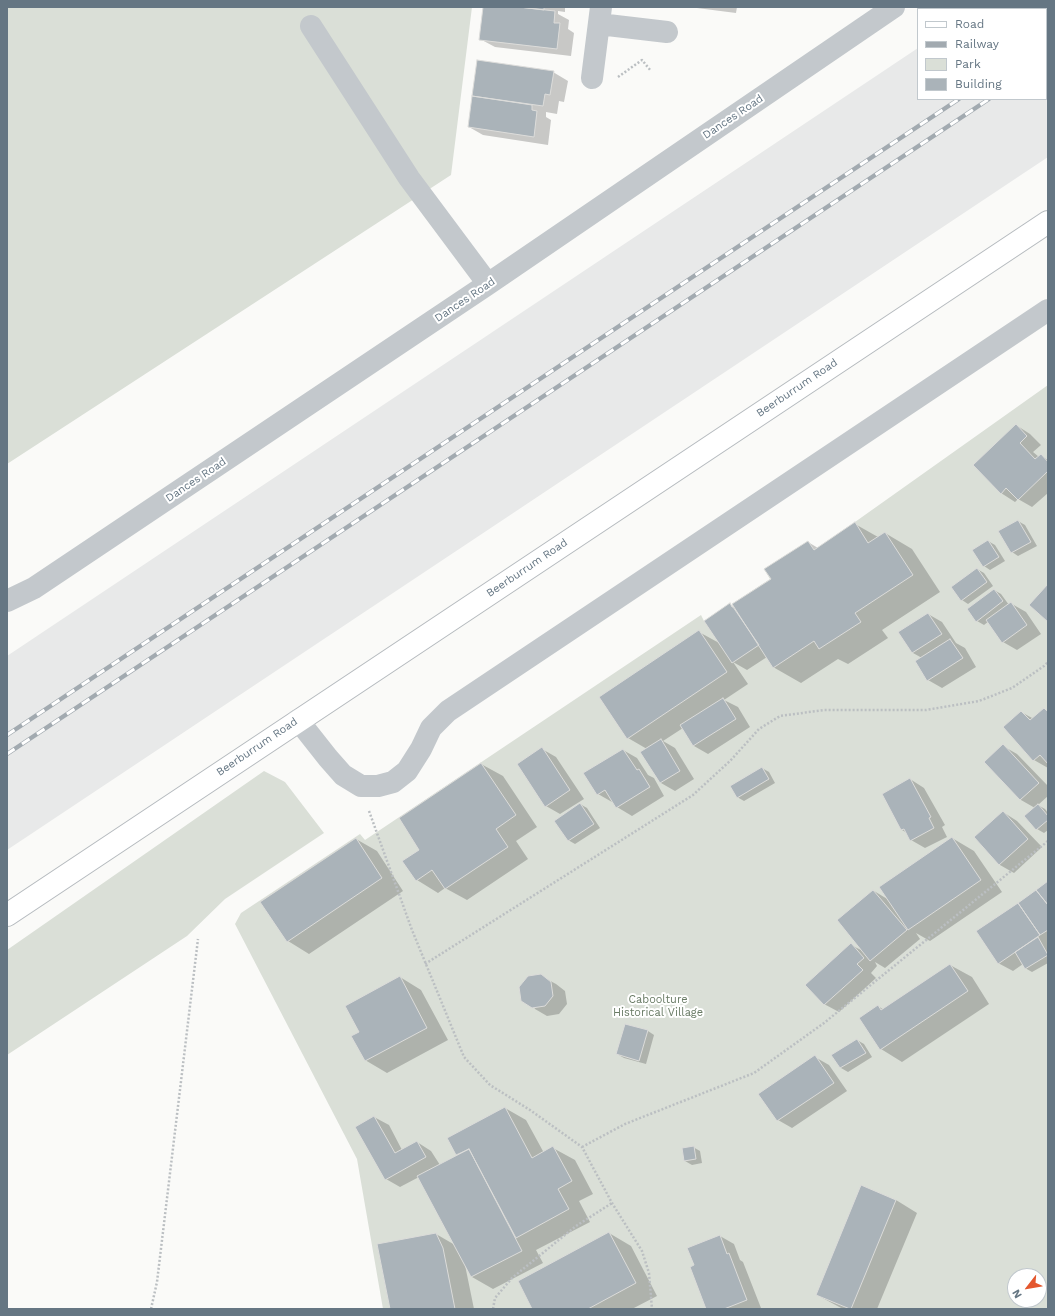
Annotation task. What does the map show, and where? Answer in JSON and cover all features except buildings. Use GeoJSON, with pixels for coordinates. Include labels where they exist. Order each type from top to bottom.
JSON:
{"type":"FeatureCollection","features":[{"type":"Feature","properties":{"kind":"main road","name":"Beerburrum Road"},"geometry":{"type":"LineString","coordinates":[[7,915],[1048,222]]}},
{"type":"Feature","properties":{"kind":"street","name":"Dances Road"},"geometry":{"type":"LineString","coordinates":[[7,601],[34,588],[488,284],[894,7]]}},
{"type":"Feature","properties":{"kind":"street"},"geometry":{"type":"LineString","coordinates":[[593,71],[600,16],[667,32]]}},
{"type":"Feature","properties":{"kind":"street"},"geometry":{"type":"LineString","coordinates":[[311,26],[409,178],[488,284]]}},
{"type":"Feature","properties":{"kind":"street"},"geometry":{"type":"LineString","coordinates":[[298,720],[343,776],[361,786],[378,786],[393,782],[407,771],[421,750],[431,728],[448,711],[1048,310]]}},
{"type":"Feature","properties":{"kind":"street","name":"Dances Road"},"geometry":{"type":"LineString","coordinates":[[7,613],[34,588]]}},
{"type":"Feature","properties":{"kind":"path"},"geometry":{"type":"LineString","coordinates":[[593,71],[607,66],[616,78],[642,60],[651,71]]}},
{"type":"Feature","properties":{"kind":"path"},"geometry":{"type":"LineString","coordinates":[[425,964],[693,795],[731,760],[759,730],[780,716],[824,710],[926,710],[980,701],[1012,688],[1048,662]]}},
{"type":"Feature","properties":{"kind":"path"},"geometry":{"type":"LineString","coordinates":[[361,786],[376,832],[425,964],[464,1057],[490,1085],[530,1110],[582,1147],[612,1202],[642,1251],[649,1273],[652,1309]]}},
{"type":"Feature","properties":{"kind":"path"},"geometry":{"type":"LineString","coordinates":[[582,1147],[625,1124],[754,1072],[824,1023],[1048,841]]}},
{"type":"Feature","properties":{"kind":"path"},"geometry":{"type":"LineString","coordinates":[[151,1309],[156,1282],[198,939]]}},
{"type":"Feature","properties":{"kind":"path"},"geometry":{"type":"LineString","coordinates":[[493,1309],[496,1298],[512,1278],[576,1226],[612,1202]]}},
{"type":"Feature","properties":{"kind":"shaded area"},"geometry":{"type":"Polygon","coordinates":[[[1048,7],[1048,157],[7,850],[7,656],[917,49],[917,100],[1047,100],[1047,8],[978,8],[1048,7]]]}},
{"type":"Feature","properties":{"kind":"green space"},"geometry":{"type":"Polygon","coordinates":[[[7,7],[472,7],[451,175],[7,464],[7,7]]]}},
{"type":"Feature","properties":{"kind":"green space","name":"Caboolture Historical Village"},"geometry":{"type":"Polygon","coordinates":[[[1048,385],[1048,1309],[383,1309],[357,1159],[235,924],[241,913],[360,834],[365,840],[701,615],[704,621],[730,603],[733,607],[732,604],[770,579],[764,569],[808,541],[814,550],[1048,385]]]}},
{"type":"Feature","properties":{"kind":"green space"},"geometry":{"type":"Polygon","coordinates":[[[264,771],[285,782],[324,833],[225,899],[187,936],[7,1055],[7,950],[264,771]]]}},
{"type":"Feature","properties":{"kind":"railway"},"geometry":{"type":"LineString","coordinates":[[7,735],[958,100]]}},
{"type":"Feature","properties":{"kind":"railway"},"geometry":{"type":"LineString","coordinates":[[7,754],[988,100]]}}]}
